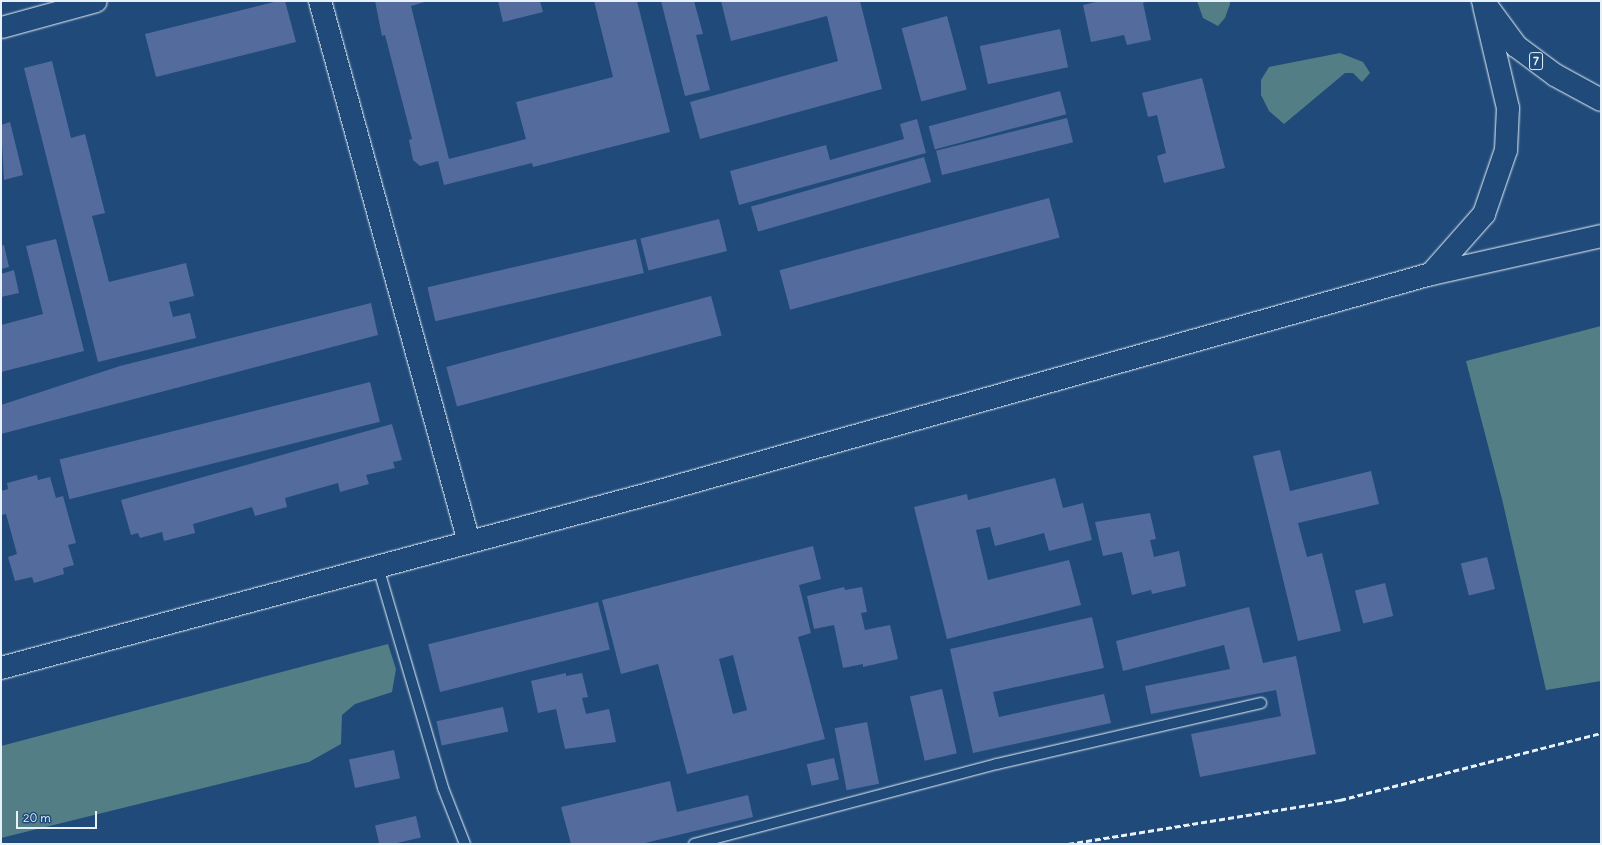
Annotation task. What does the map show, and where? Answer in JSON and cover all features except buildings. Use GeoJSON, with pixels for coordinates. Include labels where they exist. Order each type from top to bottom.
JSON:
{"type":"FeatureCollection","features":[{"type":"Feature","properties":{"kind":"main road"},"geometry":{"type":"LineString","coordinates":[[320,1],[469,542]]}},
{"type":"Feature","properties":{"kind":"main road"},"geometry":{"type":"LineString","coordinates":[[1430,274],[1484,214],[1506,150],[1508,108],[1484,3]]}},
{"type":"Feature","properties":{"kind":"main road","name":"7"},"geometry":{"type":"LineString","coordinates":[[1484,3],[1516,46],[1555,75],[1601,100]]}},
{"type":"Feature","properties":{"kind":"main road"},"geometry":{"type":"LineString","coordinates":[[1,668],[469,542],[1430,274],[1601,236]]}},
{"type":"Feature","properties":{"kind":"street"},"geometry":{"type":"LineString","coordinates":[[1,27],[96,1]]}},
{"type":"Feature","properties":{"kind":"lane"},"geometry":{"type":"LineString","coordinates":[[378,567],[438,774],[465,844]]}},
{"type":"Feature","properties":{"kind":"lane"},"geometry":{"type":"LineString","coordinates":[[694,844],[997,764],[1261,703]]}},
{"type":"Feature","properties":{"kind":"green space"},"geometry":{"type":"Polygon","coordinates":[[[1197,1],[1230,1],[1230,4],[1225,18],[1218,26],[1203,18],[1197,1]]]}},
{"type":"Feature","properties":{"kind":"green space"},"geometry":{"type":"Polygon","coordinates":[[[1340,53],[1363,62],[1370,73],[1362,82],[1353,73],[1345,73],[1284,124],[1269,111],[1261,95],[1261,80],[1269,67],[1340,53]]]}},
{"type":"Feature","properties":{"kind":"green space"},"geometry":{"type":"Polygon","coordinates":[[[1601,326],[1601,681],[1546,690],[1502,499],[1466,361],[1601,326]]]}},
{"type":"Feature","properties":{"kind":"green space"},"geometry":{"type":"Polygon","coordinates":[[[388,644],[396,669],[392,692],[355,704],[342,715],[341,744],[309,762],[1,838],[1,746],[388,644]]]}},
{"type":"Feature","properties":{"kind":"railway"},"geometry":{"type":"LineString","coordinates":[[1068,844],[1340,800],[1601,733]]}}]}
